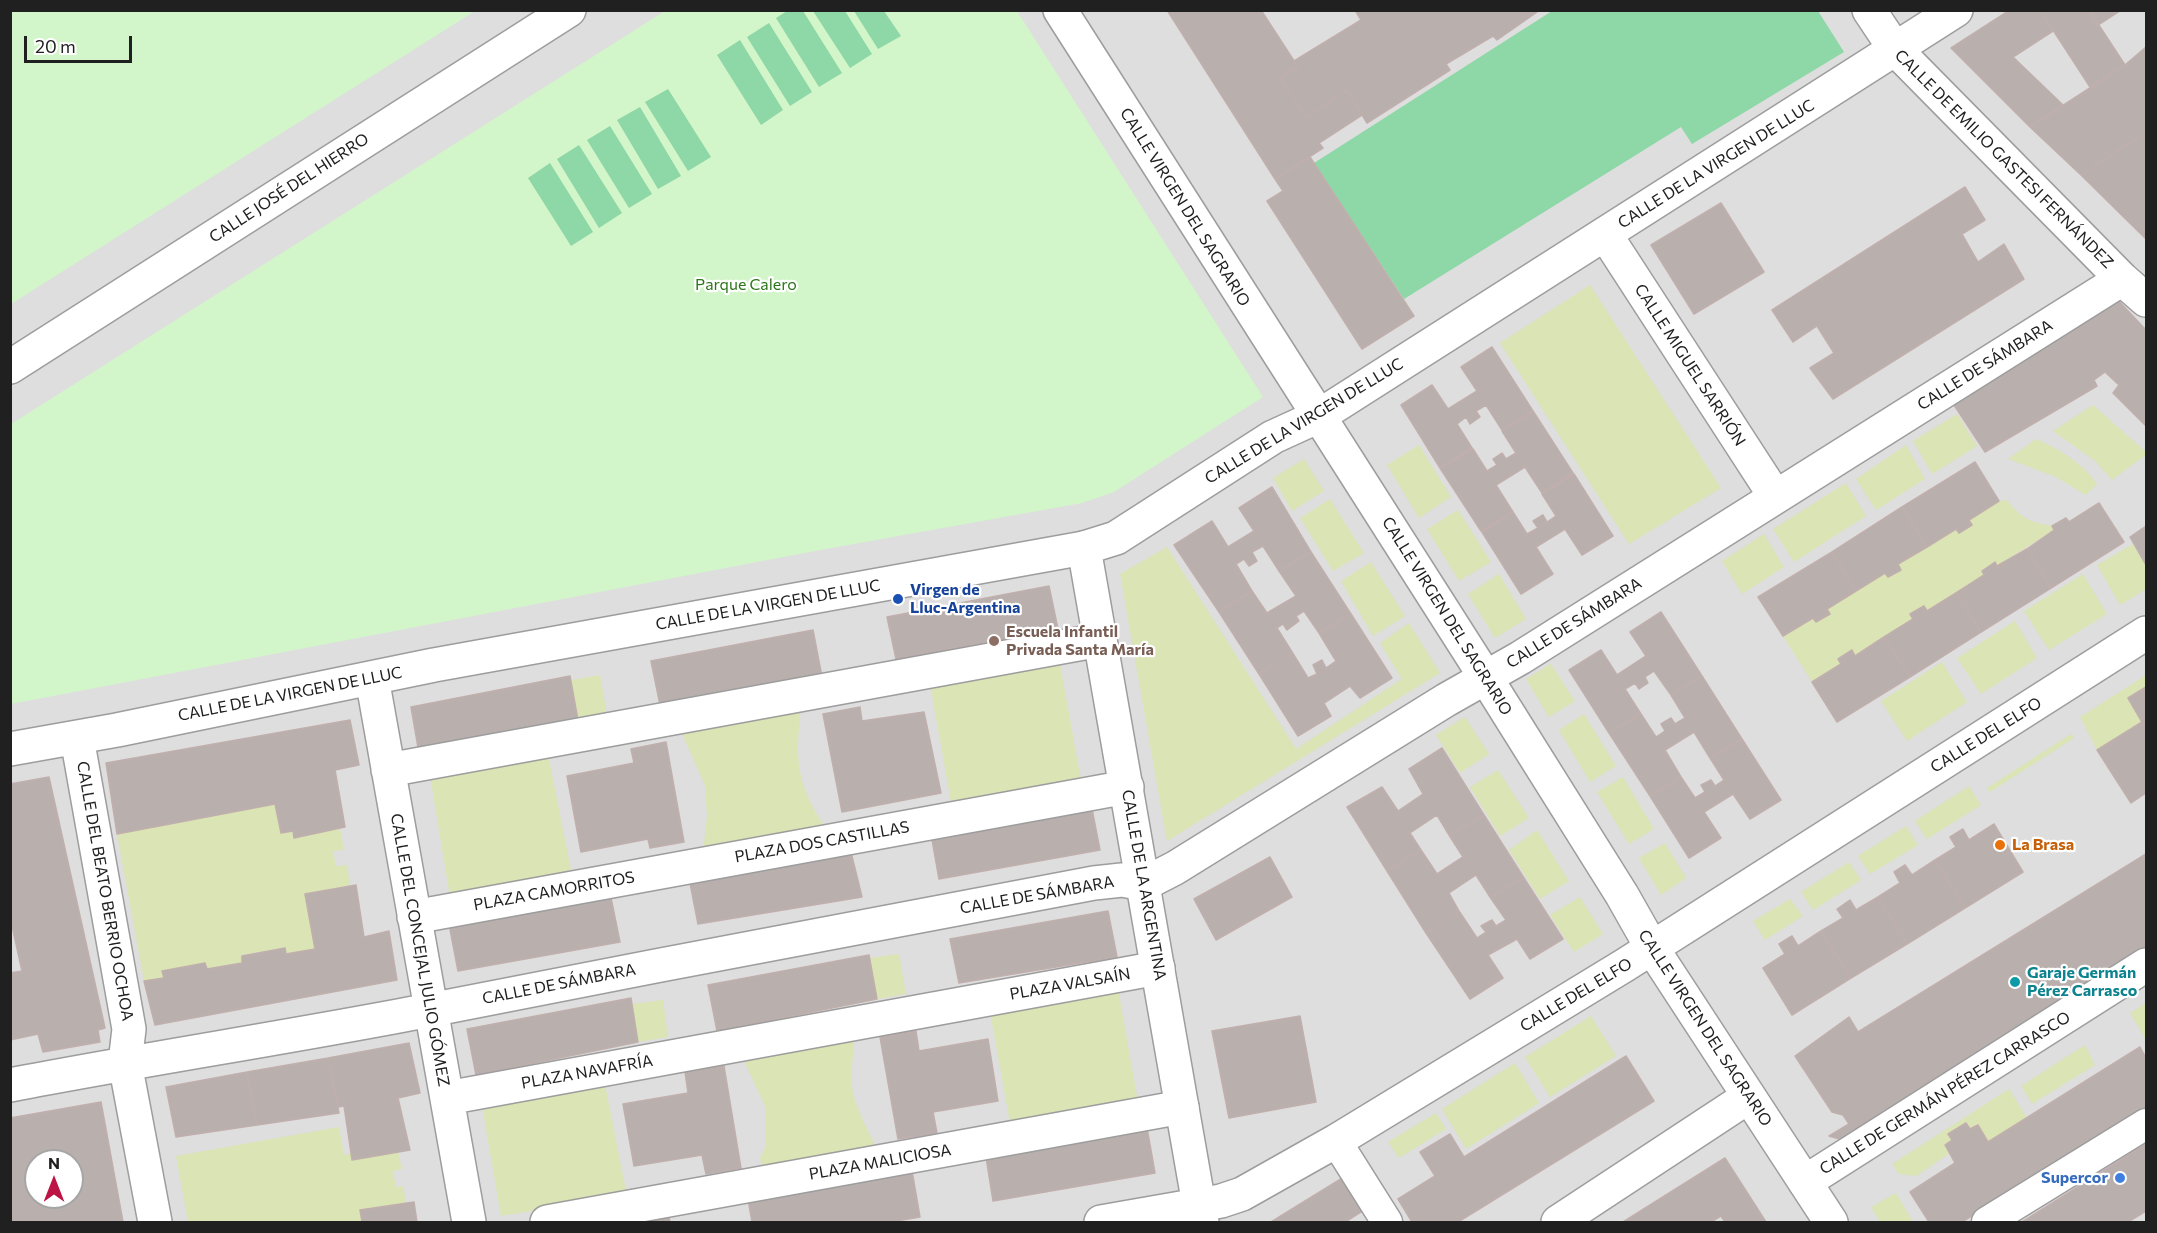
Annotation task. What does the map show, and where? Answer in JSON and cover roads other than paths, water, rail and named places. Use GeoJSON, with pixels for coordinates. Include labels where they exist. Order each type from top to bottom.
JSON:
{"type":"FeatureCollection","features":[{"type":"Feature","properties":{"kind":"street","name":"CALLE JOSÉ DEL HIERRO"},"geometry":{"type":"LineString","coordinates":[[10,367],[569,10]]}},
{"type":"Feature","properties":{"kind":"street","name":"CALLE VIRGEN DEL SAGRARIO"},"geometry":{"type":"LineString","coordinates":[[1060,10],[1486,678],[1622,895],[1652,948],[1831,1222]]}},
{"type":"Feature","properties":{"kind":"street","name":"CALLE DE EMILIO GASTESI FERNÁNDEZ"},"geometry":{"type":"LineString","coordinates":[[1869,10],[1895,49],[2122,279],[2146,300]]}},
{"type":"Feature","properties":{"kind":"street","name":"CALLE DE LA VIRGEN DE LLUC"},"geometry":{"type":"LineString","coordinates":[[10,749],[77,738],[372,678],[1084,548],[1116,538],[1273,436],[1319,416],[1956,10]]}},
{"type":"Feature","properties":{"kind":"street","name":"CALLE MIGUEL SARRIÓN"},"geometry":{"type":"LineString","coordinates":[[1605,234],[1775,496]]}},
{"type":"Feature","properties":{"kind":"street","name":"CALLE DE SÁMBARA"},"geometry":{"type":"LineString","coordinates":[[10,1085],[431,1010],[1094,883],[1122,880],[1144,884],[1175,868],[1446,700],[1486,678],[2122,279]]}},
{"type":"Feature","properties":{"kind":"street","name":"CALLE DE LA ARGENTINA"},"geometry":{"type":"LineString","coordinates":[[1084,548],[1200,1214]]}},
{"type":"Feature","properties":{"kind":"street","name":"CALLE DEL ELFO"},"geometry":{"type":"LineString","coordinates":[[1101,1222],[1200,1214],[1221,1201],[1242,1194],[1336,1141],[1652,948],[2146,633]]}},
{"type":"Feature","properties":{"kind":"street"},"geometry":{"type":"LineString","coordinates":[[388,770],[1100,640]]}},
{"type":"Feature","properties":{"kind":"street","name":"CALLE DEL CONCEJAL JULIO GÓMEZ"},"geometry":{"type":"LineString","coordinates":[[372,678],[469,1222]]}},
{"type":"Feature","properties":{"kind":"street","name":"CALLE DEL BEATO BERRIO OCHOA"},"geometry":{"type":"LineString","coordinates":[[77,738],[129,1029],[125,1063],[155,1222]]}},
{"type":"Feature","properties":{"kind":"street","name":"PLAZA DOS CASTILLAS"},"geometry":{"type":"LineString","coordinates":[[694,866],[1127,787]]}},
{"type":"Feature","properties":{"kind":"street","name":"PLAZA CAMORRITOS"},"geometry":{"type":"LineString","coordinates":[[414,917],[694,866]]}},
{"type":"Feature","properties":{"kind":"street","name":"CALLE DE GERMÁN PÉREZ CARRASCO"},"geometry":{"type":"LineString","coordinates":[[1805,1182],[2146,965]]}},
{"type":"Feature","properties":{"kind":"street","name":"PLAZA VALSAÍN"},"geometry":{"type":"LineString","coordinates":[[728,1046],[1158,968]]}},
{"type":"Feature","properties":{"kind":"street","name":"PLAZA NAVAFRÍA"},"geometry":{"type":"LineString","coordinates":[[447,1098],[728,1046]]}},
{"type":"Feature","properties":{"kind":"street"},"geometry":{"type":"LineString","coordinates":[[1558,1222],[1748,1097]]}},
{"type":"Feature","properties":{"kind":"street","name":"PLAZA MALICIOSA"},"geometry":{"type":"LineString","coordinates":[[547,1222],[1182,1107]]}},
{"type":"Feature","properties":{"kind":"street"},"geometry":{"type":"LineString","coordinates":[[1987,1222],[2146,1124]]}},
{"type":"Feature","properties":{"kind":"street"},"geometry":{"type":"LineString","coordinates":[[1336,1141],[1387,1222]]}},
{"type":"Feature","properties":{"kind":"place","name":"Virgen de Lluc-Argentina"},"geometry":{"type":"Point","coordinates":[898,599]}},
{"type":"Feature","properties":{"kind":"place","name":"Escuela Infantil Privada Santa María"},"geometry":{"type":"Point","coordinates":[994,641]}},
{"type":"Feature","properties":{"kind":"place","name":"La Brasa"},"geometry":{"type":"Point","coordinates":[2000,845]}},
{"type":"Feature","properties":{"kind":"place","name":"Garaje Germán Pérez Carrasco"},"geometry":{"type":"Point","coordinates":[2015,982]}},
{"type":"Feature","properties":{"kind":"place","name":"Supercor"},"geometry":{"type":"Point","coordinates":[2120,1178]}},
{"type":"Feature","properties":{"kind":"park label","name":"Parque Calero"},"geometry":{"type":"Point","coordinates":[746,285]}}]}
